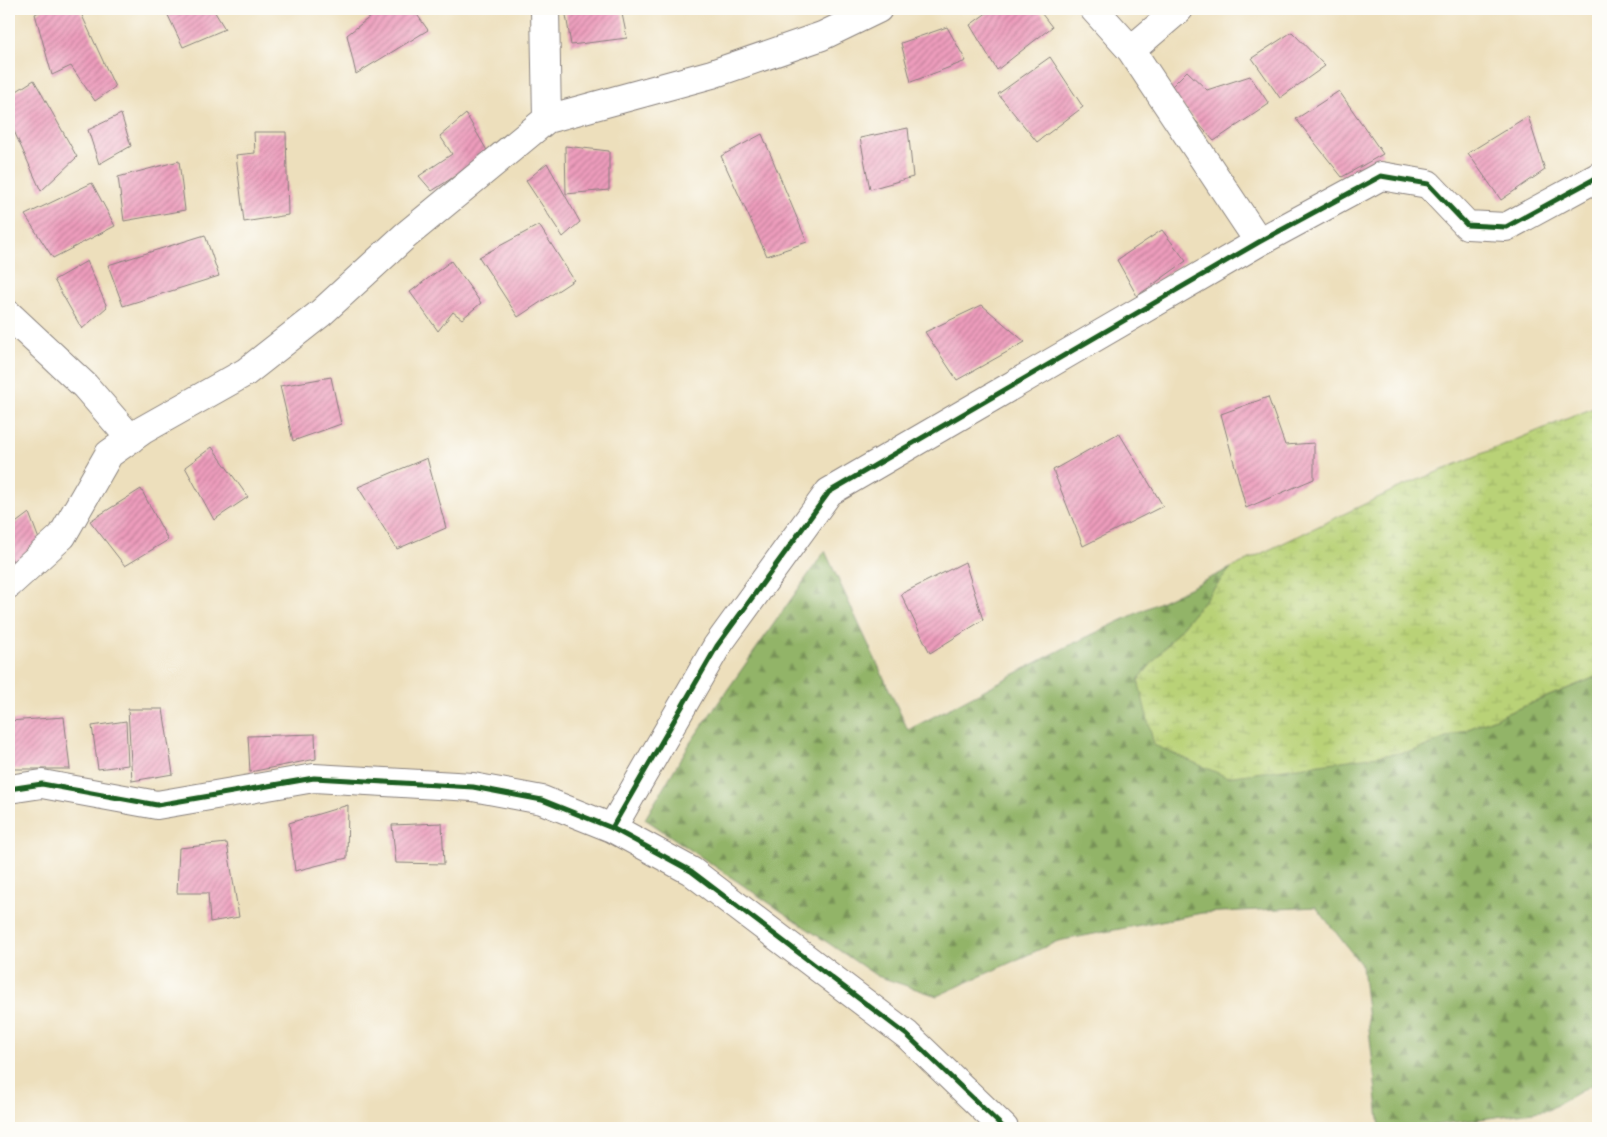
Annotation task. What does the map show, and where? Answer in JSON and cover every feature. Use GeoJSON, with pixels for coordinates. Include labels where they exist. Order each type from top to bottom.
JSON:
{"type":"FeatureCollection","features":[{"type":"Feature","properties":{"kind":"street"},"geometry":{"type":"LineString","coordinates":[[545,9],[547,119]]}},
{"type":"Feature","properties":{"kind":"street"},"geometry":{"type":"LineString","coordinates":[[9,584],[62,536],[108,454],[246,372],[321,313],[405,236],[547,119],[712,74],[822,36],[878,9]]}},
{"type":"Feature","properties":{"kind":"street"},"geometry":{"type":"LineString","coordinates":[[1094,9],[1131,50],[1259,242]]}},
{"type":"Feature","properties":{"kind":"street"},"geometry":{"type":"LineString","coordinates":[[1131,50],[1179,9]]}},
{"type":"Feature","properties":{"kind":"street"},"geometry":{"type":"LineString","coordinates":[[612,828],[717,646],[829,492],[1259,242],[1381,176],[1428,184],[1467,225],[1506,227],[1598,177]]}},
{"type":"Feature","properties":{"kind":"street"},"geometry":{"type":"LineString","coordinates":[[9,315],[85,386],[131,439]]}},
{"type":"Feature","properties":{"kind":"street"},"geometry":{"type":"LineString","coordinates":[[9,789],[42,784],[156,805],[314,778],[473,787],[542,800],[612,828],[691,871],[907,1035],[1004,1128]]}},
{"type":"Feature","properties":{"kind":"green space"},"geometry":{"type":"Polygon","coordinates":[[[1598,406],[1598,676],[1414,751],[1227,777],[1154,745],[1138,680],[1231,568],[1396,489],[1598,406]]]}},
{"type":"Feature","properties":{"kind":"green space"},"geometry":{"type":"Polygon","coordinates":[[[825,551],[908,730],[1066,647],[1231,568],[1138,680],[1414,751],[1598,676],[1598,1081],[1548,1110],[1413,1128],[1380,1128],[1362,966],[1316,907],[1202,913],[1058,941],[937,996],[877,976],[645,819],[690,743],[825,551]]]}},
{"type":"Feature","properties":{"kind":"building"},"geometry":{"type":"Polygon","coordinates":[[[44,9],[79,9],[115,87],[95,101],[71,66],[52,75],[35,14],[44,9]]]}},
{"type":"Feature","properties":{"kind":"building"},"geometry":{"type":"Polygon","coordinates":[[[165,9],[213,9],[225,29],[183,47],[165,9]]]}},
{"type":"Feature","properties":{"kind":"building"},"geometry":{"type":"Polygon","coordinates":[[[380,9],[413,9],[428,30],[356,74],[347,35],[380,9]]]}},
{"type":"Feature","properties":{"kind":"building"},"geometry":{"type":"Polygon","coordinates":[[[565,9],[621,9],[627,38],[571,45],[565,9]]]}},
{"type":"Feature","properties":{"kind":"building"},"geometry":{"type":"Polygon","coordinates":[[[992,9],[1038,9],[1052,27],[997,70],[970,25],[992,9]]]}},
{"type":"Feature","properties":{"kind":"building"},"geometry":{"type":"Polygon","coordinates":[[[947,27],[966,61],[911,82],[901,43],[947,27]]]}},
{"type":"Feature","properties":{"kind":"building"},"geometry":{"type":"Polygon","coordinates":[[[1292,32],[1325,66],[1280,98],[1252,58],[1292,32]]]}},
{"type":"Feature","properties":{"kind":"building"},"geometry":{"type":"Polygon","coordinates":[[[1050,57],[1083,107],[1037,142],[998,94],[1050,57]]]}},
{"type":"Feature","properties":{"kind":"building"},"geometry":{"type":"Polygon","coordinates":[[[1187,71],[1207,90],[1250,76],[1269,104],[1214,141],[1168,90],[1187,71]]]}},
{"type":"Feature","properties":{"kind":"building"},"geometry":{"type":"Polygon","coordinates":[[[34,80],[77,157],[41,191],[9,120],[9,96],[34,80]]]}},
{"type":"Feature","properties":{"kind":"building"},"geometry":{"type":"Polygon","coordinates":[[[1339,91],[1383,154],[1342,177],[1296,119],[1339,91]]]}},
{"type":"Feature","properties":{"kind":"building"},"geometry":{"type":"Polygon","coordinates":[[[121,114],[131,146],[99,164],[88,130],[121,114]]]}},
{"type":"Feature","properties":{"kind":"building"},"geometry":{"type":"Polygon","coordinates":[[[466,114],[489,154],[432,191],[419,176],[452,154],[440,136],[466,114]]]}},
{"type":"Feature","properties":{"kind":"building"},"geometry":{"type":"Polygon","coordinates":[[[1528,116],[1545,170],[1501,200],[1468,153],[1528,116]]]}},
{"type":"Feature","properties":{"kind":"building"},"geometry":{"type":"Polygon","coordinates":[[[908,128],[913,177],[870,189],[860,138],[908,128]]]}},
{"type":"Feature","properties":{"kind":"building"},"geometry":{"type":"Polygon","coordinates":[[[254,132],[286,132],[288,215],[244,222],[236,155],[255,153],[254,132]]]}},
{"type":"Feature","properties":{"kind":"building"},"geometry":{"type":"Polygon","coordinates":[[[762,134],[807,242],[767,256],[721,156],[762,134]]]}},
{"type":"Feature","properties":{"kind":"building"},"geometry":{"type":"Polygon","coordinates":[[[565,146],[609,151],[609,190],[566,194],[565,146]]]}},
{"type":"Feature","properties":{"kind":"building"},"geometry":{"type":"Polygon","coordinates":[[[179,161],[185,210],[124,221],[118,177],[179,161]]]}},
{"type":"Feature","properties":{"kind":"building"},"geometry":{"type":"Polygon","coordinates":[[[547,163],[580,222],[563,237],[526,181],[547,163]]]}},
{"type":"Feature","properties":{"kind":"building"},"geometry":{"type":"Polygon","coordinates":[[[92,183],[115,226],[53,258],[25,215],[92,183]]]}},
{"type":"Feature","properties":{"kind":"building"},"geometry":{"type":"Polygon","coordinates":[[[539,225],[574,280],[518,317],[479,257],[539,225]]]}},
{"type":"Feature","properties":{"kind":"building"},"geometry":{"type":"Polygon","coordinates":[[[1162,230],[1186,261],[1137,296],[1117,260],[1162,230]]]}},
{"type":"Feature","properties":{"kind":"building"},"geometry":{"type":"Polygon","coordinates":[[[205,235],[219,276],[123,306],[108,265],[205,235]]]}},
{"type":"Feature","properties":{"kind":"building"},"geometry":{"type":"Polygon","coordinates":[[[87,261],[107,307],[82,329],[54,280],[87,261]]]}},
{"type":"Feature","properties":{"kind":"building"},"geometry":{"type":"Polygon","coordinates":[[[451,261],[481,303],[462,319],[453,312],[438,331],[410,292],[451,261]]]}},
{"type":"Feature","properties":{"kind":"building"},"geometry":{"type":"Polygon","coordinates":[[[982,305],[1025,342],[957,380],[925,332],[982,305]]]}},
{"type":"Feature","properties":{"kind":"building"},"geometry":{"type":"Polygon","coordinates":[[[331,377],[341,424],[293,441],[280,386],[331,377]]]}},
{"type":"Feature","properties":{"kind":"building"},"geometry":{"type":"Polygon","coordinates":[[[1268,397],[1285,445],[1314,443],[1314,479],[1246,508],[1221,414],[1268,397]]]}},
{"type":"Feature","properties":{"kind":"building"},"geometry":{"type":"Polygon","coordinates":[[[1119,433],[1163,506],[1083,546],[1053,470],[1119,433]]]}},
{"type":"Feature","properties":{"kind":"building"},"geometry":{"type":"Polygon","coordinates":[[[212,447],[248,497],[214,520],[185,467],[212,447]]]}},
{"type":"Feature","properties":{"kind":"building"},"geometry":{"type":"Polygon","coordinates":[[[427,458],[446,528],[397,549],[358,487],[427,458]]]}},
{"type":"Feature","properties":{"kind":"building"},"geometry":{"type":"Polygon","coordinates":[[[141,489],[168,540],[125,566],[90,521],[141,489]]]}},
{"type":"Feature","properties":{"kind":"building"},"geometry":{"type":"Polygon","coordinates":[[[29,513],[40,542],[14,563],[9,554],[9,528],[29,513]]]}},
{"type":"Feature","properties":{"kind":"building"},"geometry":{"type":"Polygon","coordinates":[[[965,562],[983,620],[930,653],[901,594],[965,562]]]}},
{"type":"Feature","properties":{"kind":"building"},"geometry":{"type":"Polygon","coordinates":[[[128,709],[163,709],[173,774],[132,781],[128,709]]]}},
{"type":"Feature","properties":{"kind":"building"},"geometry":{"type":"Polygon","coordinates":[[[64,717],[70,769],[9,769],[9,721],[64,717]]]}},
{"type":"Feature","properties":{"kind":"building"},"geometry":{"type":"Polygon","coordinates":[[[126,721],[128,765],[98,769],[92,726],[126,721]]]}},
{"type":"Feature","properties":{"kind":"building"},"geometry":{"type":"Polygon","coordinates":[[[315,734],[316,759],[250,772],[248,736],[315,734]]]}},
{"type":"Feature","properties":{"kind":"building"},"geometry":{"type":"Polygon","coordinates":[[[348,805],[347,858],[295,871],[289,823],[348,805]]]}},
{"type":"Feature","properties":{"kind":"building"},"geometry":{"type":"Polygon","coordinates":[[[442,823],[444,864],[396,863],[392,825],[442,823]]]}},
{"type":"Feature","properties":{"kind":"building"},"geometry":{"type":"Polygon","coordinates":[[[227,843],[239,917],[210,922],[208,893],[177,893],[179,848],[227,843]]]}},
{"type":"Feature","properties":{"kind":"cycle path"},"geometry":{"type":"LineString","coordinates":[[612,828],[717,646],[829,492],[1259,242],[1381,176],[1428,184],[1467,225],[1506,227],[1598,177]]}},
{"type":"Feature","properties":{"kind":"cycle path"},"geometry":{"type":"LineString","coordinates":[[9,789],[42,784],[157,805],[314,778],[473,787],[542,800],[612,828],[691,871],[907,1035],[1004,1128]]}}]}
